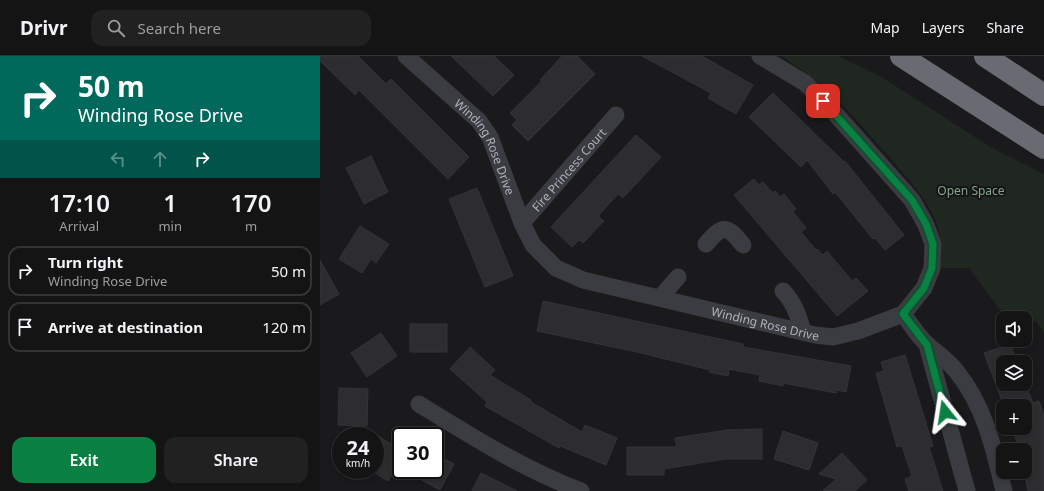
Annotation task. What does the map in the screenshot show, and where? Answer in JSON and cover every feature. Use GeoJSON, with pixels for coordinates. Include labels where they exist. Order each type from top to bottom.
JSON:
{"type":"FeatureCollection","features":[{"type":"Feature","properties":{"kind":"highway"},"geometry":{"type":"LineString","coordinates":[[901,56],[1044,148]]}},
{"type":"Feature","properties":{"kind":"highway"},"geometry":{"type":"LineString","coordinates":[[985,56],[1044,95]]}},
{"type":"Feature","properties":{"kind":"street","name":"Winding Rose Drive"},"geometry":{"type":"LineString","coordinates":[[406,56],[479,121],[490,137],[522,223],[533,245],[556,268],[583,280],[803,332],[833,336],[858,331],[903,314]]}},
{"type":"Feature","properties":{"kind":"street"},"geometry":{"type":"LineString","coordinates":[[760,56],[805,83],[832,110],[912,200],[926,224],[933,244],[932,268],[924,288],[903,314],[927,345],[945,358],[958,372],[981,411],[992,439],[1004,491]]}},
{"type":"Feature","properties":{"kind":"street","name":"Fire Princess Court"},"geometry":{"type":"LineString","coordinates":[[522,223],[616,115]]}},
{"type":"Feature","properties":{"kind":"street"},"geometry":{"type":"LineString","coordinates":[[706,244],[718,231],[725,229],[731,231],[743,245]]}},
{"type":"Feature","properties":{"kind":"street"},"geometry":{"type":"LineString","coordinates":[[660,298],[678,277]]}},
{"type":"Feature","properties":{"kind":"street"},"geometry":{"type":"LineString","coordinates":[[783,291],[790,298],[799,317],[803,332]]}},
{"type":"Feature","properties":{"kind":"street"},"geometry":{"type":"LineString","coordinates":[[927,345],[967,491]]}},
{"type":"Feature","properties":{"kind":"street"},"geometry":{"type":"LineString","coordinates":[[418,404],[488,446],[543,484],[581,491]]}},
{"type":"Feature","properties":{"kind":"green space","name":"Open Space"},"geometry":{"type":"Polygon","coordinates":[[[781,56],[838,56],[880,76],[992,148],[1044,174],[1044,333],[1036,321],[1032,322],[1032,311],[1001,311],[969,268],[939,268],[941,249],[939,230],[930,209],[920,194],[909,179],[853,116],[827,91],[781,56]]]}},
{"type":"Feature","properties":{"kind":"building"},"geometry":{"type":"Polygon","coordinates":[[[320,56],[358,56],[386,84],[391,79],[469,157],[448,179],[359,90],[355,95],[320,61],[320,56]]]}},
{"type":"Feature","properties":{"kind":"building"},"geometry":{"type":"Polygon","coordinates":[[[451,56],[494,56],[514,75],[493,96],[451,56]]]}},
{"type":"Feature","properties":{"kind":"building"},"geometry":{"type":"Polygon","coordinates":[[[562,56],[577,56],[595,74],[528,141],[512,125],[517,120],[510,113],[542,81],[540,80],[562,56]]]}},
{"type":"Feature","properties":{"kind":"building"},"geometry":{"type":"Polygon","coordinates":[[[642,56],[702,56],[753,85],[736,114],[708,98],[711,93],[642,56]]]}},
{"type":"Feature","properties":{"kind":"building"},"geometry":{"type":"Polygon","coordinates":[[[773,93],[844,162],[845,161],[904,235],[885,250],[875,238],[873,239],[835,192],[833,194],[807,160],[801,167],[749,117],[773,93]]]}},
{"type":"Feature","properties":{"kind":"building"},"geometry":{"type":"Polygon","coordinates":[[[636,135],[661,157],[623,198],[618,194],[598,216],[604,221],[583,243],[579,240],[572,247],[551,227],[636,135]]]}},
{"type":"Feature","properties":{"kind":"building"},"geometry":{"type":"Polygon","coordinates":[[[371,156],[388,192],[364,204],[346,168],[371,156]]]}},
{"type":"Feature","properties":{"kind":"building"},"geometry":{"type":"Polygon","coordinates":[[[754,179],[759,185],[763,182],[773,193],[775,191],[780,197],[784,194],[796,209],[793,212],[806,228],[801,232],[816,250],[817,249],[823,255],[827,251],[852,281],[856,278],[868,291],[837,316],[734,195],[754,179]]]}},
{"type":"Feature","properties":{"kind":"building"},"geometry":{"type":"Polygon","coordinates":[[[477,188],[513,276],[485,287],[449,199],[477,188]]]}},
{"type":"Feature","properties":{"kind":"building"},"geometry":{"type":"Polygon","coordinates":[[[360,226],[389,244],[376,263],[371,259],[362,273],[339,259],[360,226]]]}},
{"type":"Feature","properties":{"kind":"building"},"geometry":{"type":"Polygon","coordinates":[[[320,260],[339,294],[320,305],[320,260]]]}},
{"type":"Feature","properties":{"kind":"building"},"geometry":{"type":"Polygon","coordinates":[[[543,301],[743,344],[743,347],[851,366],[846,392],[837,390],[836,393],[783,383],[783,386],[759,381],[760,375],[729,369],[728,376],[709,372],[710,370],[637,352],[537,331],[543,301]]]}},
{"type":"Feature","properties":{"kind":"building"},"geometry":{"type":"Polygon","coordinates":[[[410,324],[447,324],[447,352],[410,352],[410,324]]]}},
{"type":"Feature","properties":{"kind":"building"},"geometry":{"type":"Polygon","coordinates":[[[381,333],[397,356],[367,377],[351,353],[381,333]]]}},
{"type":"Feature","properties":{"kind":"building"},"geometry":{"type":"Polygon","coordinates":[[[470,347],[495,370],[490,375],[531,400],[531,402],[582,432],[585,425],[617,438],[606,465],[560,446],[559,448],[485,406],[487,402],[450,369],[470,347]]]}},
{"type":"Feature","properties":{"kind":"building"},"geometry":{"type":"Polygon","coordinates":[[[1001,347],[1011,347],[1014,355],[996,355],[996,385],[984,353],[1001,347]]]}},
{"type":"Feature","properties":{"kind":"building"},"geometry":{"type":"Polygon","coordinates":[[[905,355],[933,446],[929,447],[943,491],[909,491],[905,479],[912,476],[902,446],[897,447],[876,373],[884,371],[881,362],[905,355]]]}},
{"type":"Feature","properties":{"kind":"building"},"geometry":{"type":"Polygon","coordinates":[[[339,388],[368,389],[367,426],[338,425],[339,388]]]}},
{"type":"Feature","properties":{"kind":"building"},"geometry":{"type":"Polygon","coordinates":[[[998,391],[1028,391],[1031,399],[1001,399],[998,391]]]}},
{"type":"Feature","properties":{"kind":"building"},"geometry":{"type":"Polygon","coordinates":[[[1032,400],[1033,403],[1039,401],[1044,415],[1044,491],[1028,491],[1025,479],[1032,479],[1032,443],[1017,443],[1015,435],[1032,435],[1032,400]]]}},
{"type":"Feature","properties":{"kind":"building"},"geometry":{"type":"Polygon","coordinates":[[[762,429],[762,459],[725,459],[664,469],[664,475],[627,475],[627,447],[677,447],[675,438],[727,430],[762,429]]]}},
{"type":"Feature","properties":{"kind":"building"},"geometry":{"type":"Polygon","coordinates":[[[783,431],[818,443],[809,470],[774,459],[783,431]]]}},
{"type":"Feature","properties":{"kind":"building"},"geometry":{"type":"Polygon","coordinates":[[[384,440],[392,444],[392,475],[388,481],[384,479],[384,440]]]}},
{"type":"Feature","properties":{"kind":"building"},"geometry":{"type":"Polygon","coordinates":[[[842,453],[867,480],[855,491],[823,491],[836,479],[819,474],[842,453]]]}},
{"type":"Feature","properties":{"kind":"building"},"geometry":{"type":"Polygon","coordinates":[[[444,459],[454,464],[440,490],[420,479],[444,479],[444,459]]]}},
{"type":"Feature","properties":{"kind":"building"},"geometry":{"type":"Polygon","coordinates":[[[481,473],[517,491],[472,491],[481,473]]]}},
{"type":"Feature","properties":{"kind":"route"},"geometry":{"type":"LineString","coordinates":[[823,101],[912,200],[926,224],[933,244],[932,268],[924,288],[903,314],[927,345],[945,412]]}}]}
